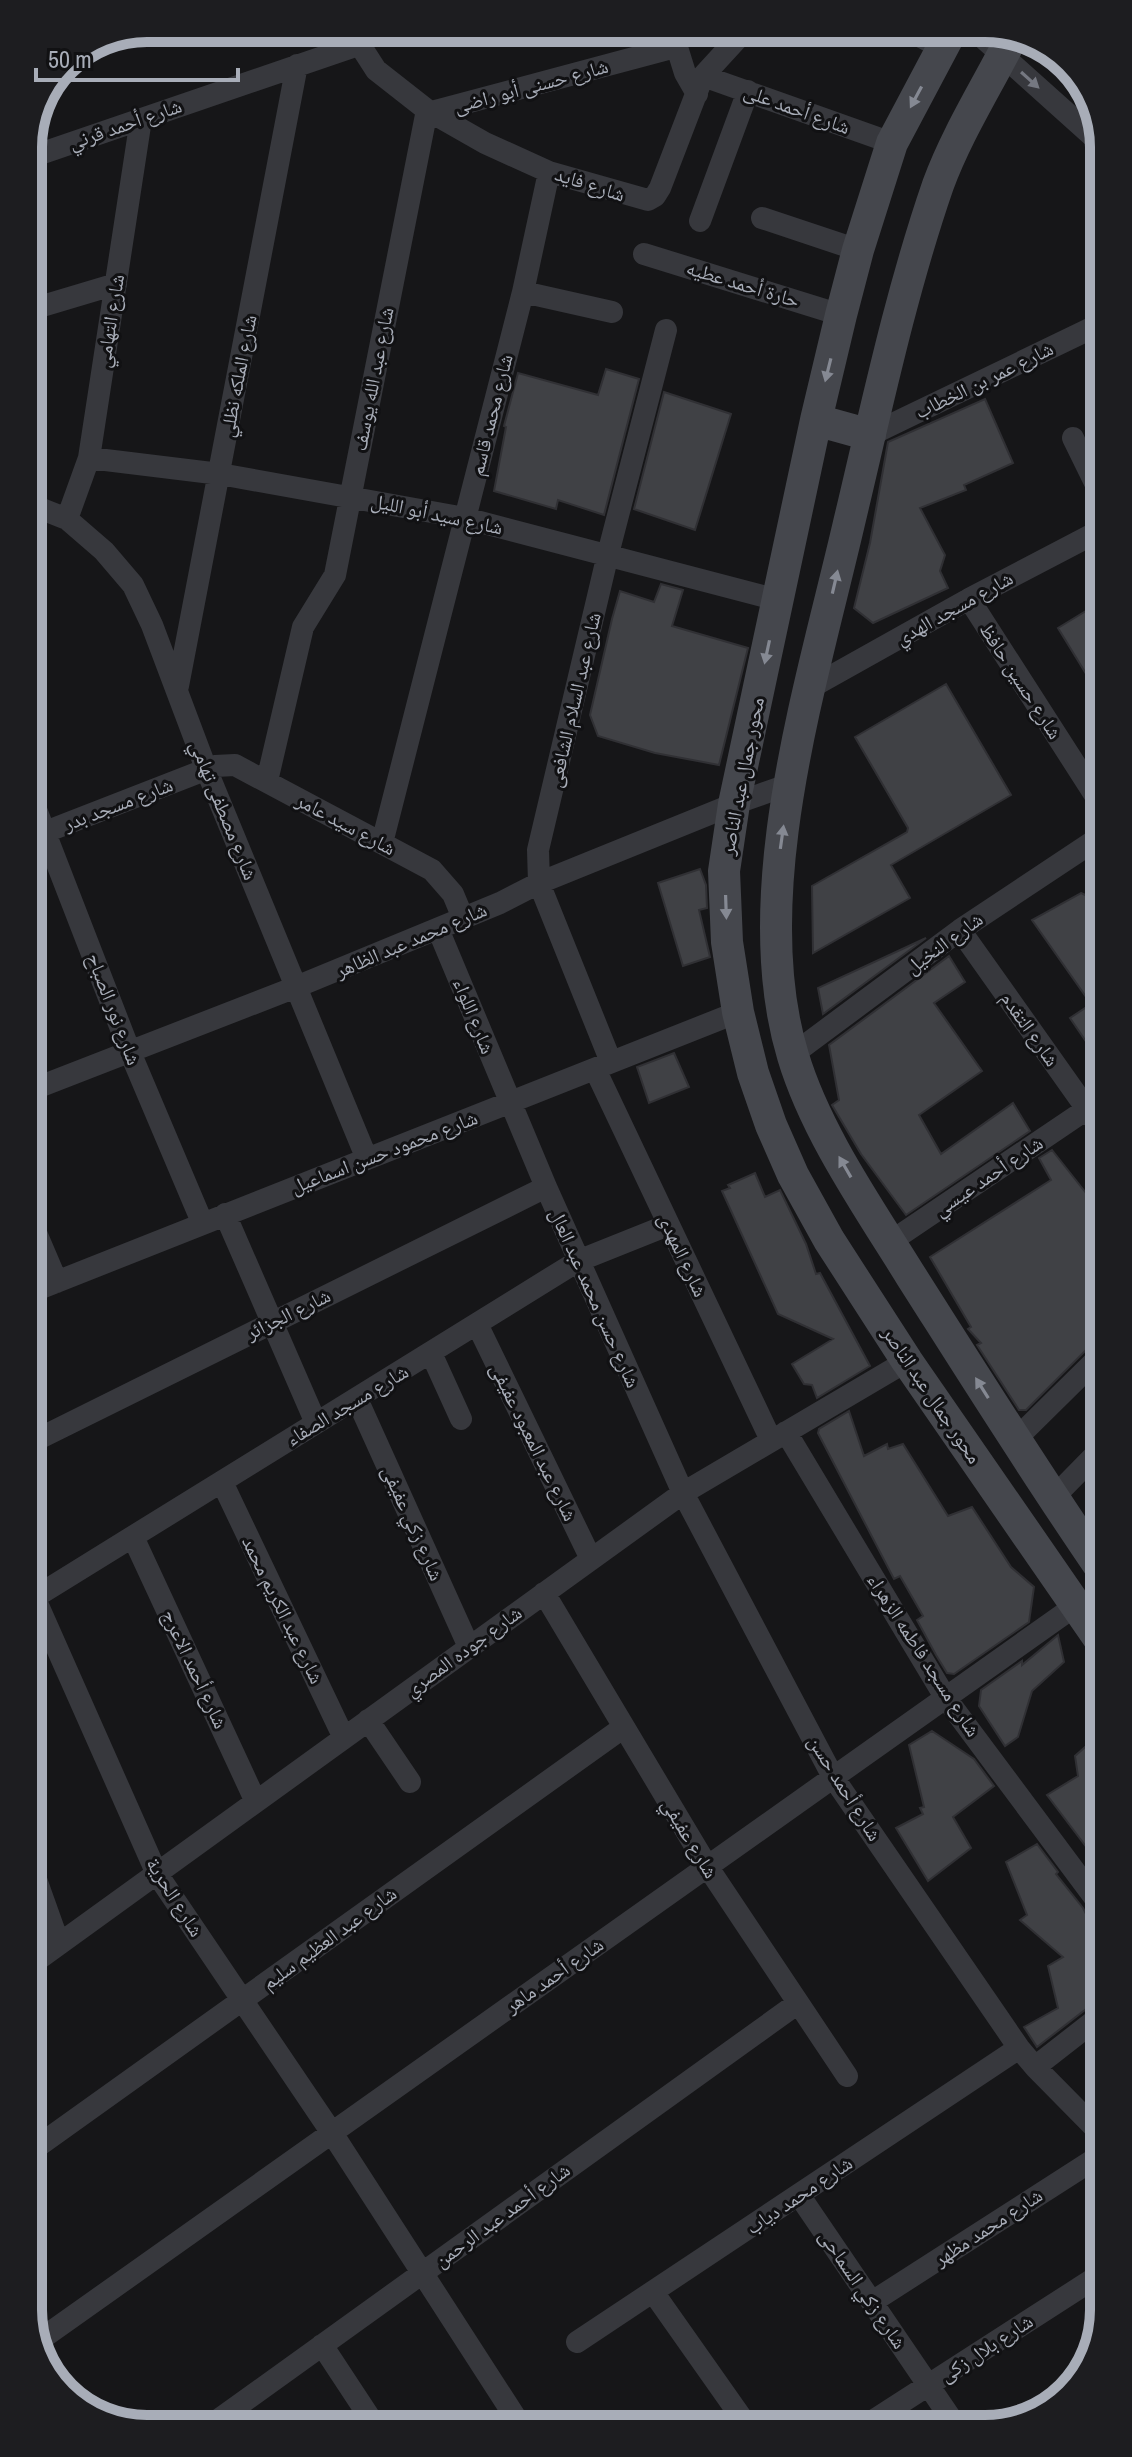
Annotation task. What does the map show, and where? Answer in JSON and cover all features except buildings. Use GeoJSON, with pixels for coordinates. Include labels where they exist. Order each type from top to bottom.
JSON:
{"type":"FeatureCollection","features":[{"type":"Feature","properties":{"kind":"street","name":"شارع أحمد قرني"},"geometry":{"type":"LineString","coordinates":[[42,153],[297,65],[341,42]]}},
{"type":"Feature","properties":{"kind":"street","name":"شارع فايد"},"geometry":{"type":"LineString","coordinates":[[357,42],[376,70],[430,111],[485,143],[549,172],[648,200],[660,188],[700,85]]}},
{"type":"Feature","properties":{"kind":"street","name":"شارع حسنى أبو راضى"},"geometry":{"type":"LineString","coordinates":[[430,111],[660,42]]}},
{"type":"Feature","properties":{"kind":"street"},"geometry":{"type":"LineString","coordinates":[[674,42],[685,73],[700,85],[735,42]]}},
{"type":"Feature","properties":{"kind":"street","name":"محور جمال عبد الناصر"},"geometry":{"type":"LineString","coordinates":[[945,42],[892,143],[841,315],[734,804],[724,871],[727,942],[738,1012],[753,1073],[793,1175],[829,1240],[907,1361],[1090,1627]]}},
{"type":"Feature","properties":{"kind":"street"},"geometry":{"type":"LineString","coordinates":[[1088,131],[1008,46],[940,181],[909,280],[810,688],[790,784],[780,849],[776,909],[782,1005],[792,1055],[826,1134],[890,1242],[1090,1552]]}},
{"type":"Feature","properties":{"kind":"street","name":"شارع الملكه نظلي"},"geometry":{"type":"LineString","coordinates":[[177,688],[297,65]]}},
{"type":"Feature","properties":{"kind":"street","name":"شارع أحمد على"},"geometry":{"type":"LineString","coordinates":[[700,85],[748,91],[892,143]]}},
{"type":"Feature","properties":{"kind":"street"},"geometry":{"type":"LineString","coordinates":[[700,221],[748,91]]}},
{"type":"Feature","properties":{"kind":"street","name":"شارع عبد الله يوسف"},"geometry":{"type":"LineString","coordinates":[[267,781],[303,627],[335,575],[430,111]]}},
{"type":"Feature","properties":{"kind":"street","name":"شارع التهامي"},"geometry":{"type":"LineString","coordinates":[[67,519],[89,458],[141,119]]}},
{"type":"Feature","properties":{"kind":"street","name":"شارع محمد قاسم"},"geometry":{"type":"LineString","coordinates":[[382,843],[523,292],[549,172]]}},
{"type":"Feature","properties":{"kind":"street"},"geometry":{"type":"LineString","coordinates":[[762,218],[858,250]]}},
{"type":"Feature","properties":{"kind":"street","name":"حارة أحمد عطيه"},"geometry":{"type":"LineString","coordinates":[[644,254],[841,315]]}},
{"type":"Feature","properties":{"kind":"street"},"geometry":{"type":"LineString","coordinates":[[42,306],[116,284]]}},
{"type":"Feature","properties":{"kind":"street"},"geometry":{"type":"LineString","coordinates":[[523,292],[612,312]]}},
{"type":"Feature","properties":{"kind":"street","name":"شارع عمر بن الخطاب"},"geometry":{"type":"LineString","coordinates":[[870,435],[1090,329]]}},
{"type":"Feature","properties":{"kind":"street","name":"شارع عبد السلام الشافعى"},"geometry":{"type":"LineString","coordinates":[[603,1065],[539,883],[538,850],[608,554],[666,330]]}},
{"type":"Feature","properties":{"kind":"street"},"geometry":{"type":"LineString","coordinates":[[816,420],[870,435]]}},
{"type":"Feature","properties":{"kind":"street"},"geometry":{"type":"LineString","coordinates":[[1073,438],[1090,473]]}},
{"type":"Feature","properties":{"kind":"street","name":"شارع سيد أبو الليل"},"geometry":{"type":"LineString","coordinates":[[89,458],[220,474],[465,518],[778,600]]}},
{"type":"Feature","properties":{"kind":"street","name":"شارع مصطفى تهامي"},"geometry":{"type":"LineString","coordinates":[[42,509],[67,519],[104,551],[133,585],[152,625],[207,771],[367,1159]]}},
{"type":"Feature","properties":{"kind":"street","name":"شارع مسجد الهدي"},"geometry":{"type":"LineString","coordinates":[[810,688],[1090,536]]}},
{"type":"Feature","properties":{"kind":"street","name":"شارع حسين حافظ"},"geometry":{"type":"LineString","coordinates":[[969,599],[1090,787]]}},
{"type":"Feature","properties":{"kind":"street","name":"شارع سيد عامر"},"geometry":{"type":"LineString","coordinates":[[207,771],[225,764],[235,765],[432,870],[453,894],[463,918]]}},
{"type":"Feature","properties":{"kind":"street","name":"شارع مسجد بدر"},"geometry":{"type":"LineString","coordinates":[[42,833],[207,771]]}},
{"type":"Feature","properties":{"kind":"street","name":"شارع محمد عبد الظاهر"},"geometry":{"type":"LineString","coordinates":[[42,1086],[296,987],[438,929],[539,883],[790,784]]}},
{"type":"Feature","properties":{"kind":"street","name":"شارع نور الصباح"},"geometry":{"type":"LineString","coordinates":[[42,844],[202,1222]]}},
{"type":"Feature","properties":{"kind":"street","name":"شارع النخيل"},"geometry":{"type":"LineString","coordinates":[[792,1055],[960,930],[1090,844]]}},
{"type":"Feature","properties":{"kind":"street","name":"شارع اللواء"},"geometry":{"type":"LineString","coordinates":[[438,929],[509,1102]]}},
{"type":"Feature","properties":{"kind":"street","name":"شارع التقدم"},"geometry":{"type":"LineString","coordinates":[[960,930],[1090,1113]]}},
{"type":"Feature","properties":{"kind":"street","name":"شارع محمود حسن اسماعيل"},"geometry":{"type":"LineString","coordinates":[[42,1288],[738,1012]]}},
{"type":"Feature","properties":{"kind":"street","name":"شارع المهدى"},"geometry":{"type":"LineString","coordinates":[[603,1065],[668,1225],[779,1436]]}},
{"type":"Feature","properties":{"kind":"street","name":"شارع حسن محمد عبد العال"},"geometry":{"type":"LineString","coordinates":[[509,1102],[683,1493]]}},
{"type":"Feature","properties":{"kind":"street","name":"شارع أحمد عيسي"},"geometry":{"type":"LineString","coordinates":[[890,1242],[1087,1109]]}},
{"type":"Feature","properties":{"kind":"street","name":"شارع الجزائر"},"geometry":{"type":"LineString","coordinates":[[42,1437],[546,1187]]}},
{"type":"Feature","properties":{"kind":"street"},"geometry":{"type":"LineString","coordinates":[[225,1214],[316,1423]]}},
{"type":"Feature","properties":{"kind":"street","name":"شارع مسجد الصفاء"},"geometry":{"type":"LineString","coordinates":[[42,1591],[578,1261],[668,1225]]}},
{"type":"Feature","properties":{"kind":"street"},"geometry":{"type":"LineString","coordinates":[[42,1247],[57,1282]]}},
{"type":"Feature","properties":{"kind":"street","name":"شارع عبد المعبود عفيفى"},"geometry":{"type":"LineString","coordinates":[[477,1324],[591,1559]]}},
{"type":"Feature","properties":{"kind":"street"},"geometry":{"type":"LineString","coordinates":[[431,1353],[461,1419]]}},
{"type":"Feature","properties":{"kind":"street","name":"شارع جوده المصري"},"geometry":{"type":"LineString","coordinates":[[42,1956],[683,1493],[907,1361]]}},
{"type":"Feature","properties":{"kind":"street"},"geometry":{"type":"LineString","coordinates":[[1015,1440],[1090,1366]]}},
{"type":"Feature","properties":{"kind":"street","name":"شارع زكي عفيفى"},"geometry":{"type":"LineString","coordinates":[[357,1399],[469,1647]]}},
{"type":"Feature","properties":{"kind":"street","name":"شارع مسجد فاطمه الزهراء"},"geometry":{"type":"LineString","coordinates":[[779,1436],[945,1697],[1090,1892]]}},
{"type":"Feature","properties":{"kind":"street"},"geometry":{"type":"LineString","coordinates":[[1053,1498],[1090,1460]]}},
{"type":"Feature","properties":{"kind":"street","name":"شارع عبد الكريم محمد"},"geometry":{"type":"LineString","coordinates":[[222,1482],[344,1738]]}},
{"type":"Feature","properties":{"kind":"street","name":"شارع أحمد حسن"},"geometry":{"type":"LineString","coordinates":[[683,1493],[833,1777],[1019,2048],[1090,2123]]}},
{"type":"Feature","properties":{"kind":"street","name":"شارع أحمد الاعرج"},"geometry":{"type":"LineString","coordinates":[[133,1537],[256,1802]]}},
{"type":"Feature","properties":{"kind":"street","name":"شارع عفيفي"},"geometry":{"type":"LineString","coordinates":[[544,1593],[707,1866],[847,2076]]}},
{"type":"Feature","properties":{"kind":"street","name":"شارع أحمد ماهر"},"geometry":{"type":"LineString","coordinates":[[46,2336],[1075,1606]]}},
{"type":"Feature","properties":{"kind":"street","name":"شارع الحرية"},"geometry":{"type":"LineString","coordinates":[[42,1616],[157,1874],[332,2133],[514,2415]]}},
{"type":"Feature","properties":{"kind":"street"},"geometry":{"type":"LineString","coordinates":[[368,1720],[410,1782]]}},
{"type":"Feature","properties":{"kind":"street","name":"شارع عبد العظيم سليم"},"geometry":{"type":"LineString","coordinates":[[42,2143],[624,1727]]}},
{"type":"Feature","properties":{"kind":"street"},"geometry":{"type":"LineString","coordinates":[[42,1896],[59,1944]]}},
{"type":"Feature","properties":{"kind":"street","name":"شارع أحمد عبد الرحمن"},"geometry":{"type":"LineString","coordinates":[[225,2415],[798,2003]]}},
{"type":"Feature","properties":{"kind":"street"},"geometry":{"type":"LineString","coordinates":[[1035,2067],[1090,2024]]}},
{"type":"Feature","properties":{"kind":"street","name":"شارع محمد دياب"},"geometry":{"type":"LineString","coordinates":[[577,2342],[1019,2048]]}},
{"type":"Feature","properties":{"kind":"street","name":"شارع محمد مظهر"},"geometry":{"type":"LineString","coordinates":[[872,2302],[1090,2162]]}},
{"type":"Feature","properties":{"kind":"street","name":"شارع زكي السماحى"},"geometry":{"type":"LineString","coordinates":[[799,2195],[949,2415]]}},
{"type":"Feature","properties":{"kind":"street","name":"شارع بلال زكى"},"geometry":{"type":"LineString","coordinates":[[882,2415],[1090,2281]]}},
{"type":"Feature","properties":{"kind":"street"},"geometry":{"type":"LineString","coordinates":[[653,2292],[740,2415]]}},
{"type":"Feature","properties":{"kind":"street"},"geometry":{"type":"LineString","coordinates":[[322,2345],[368,2415]]}}]}
